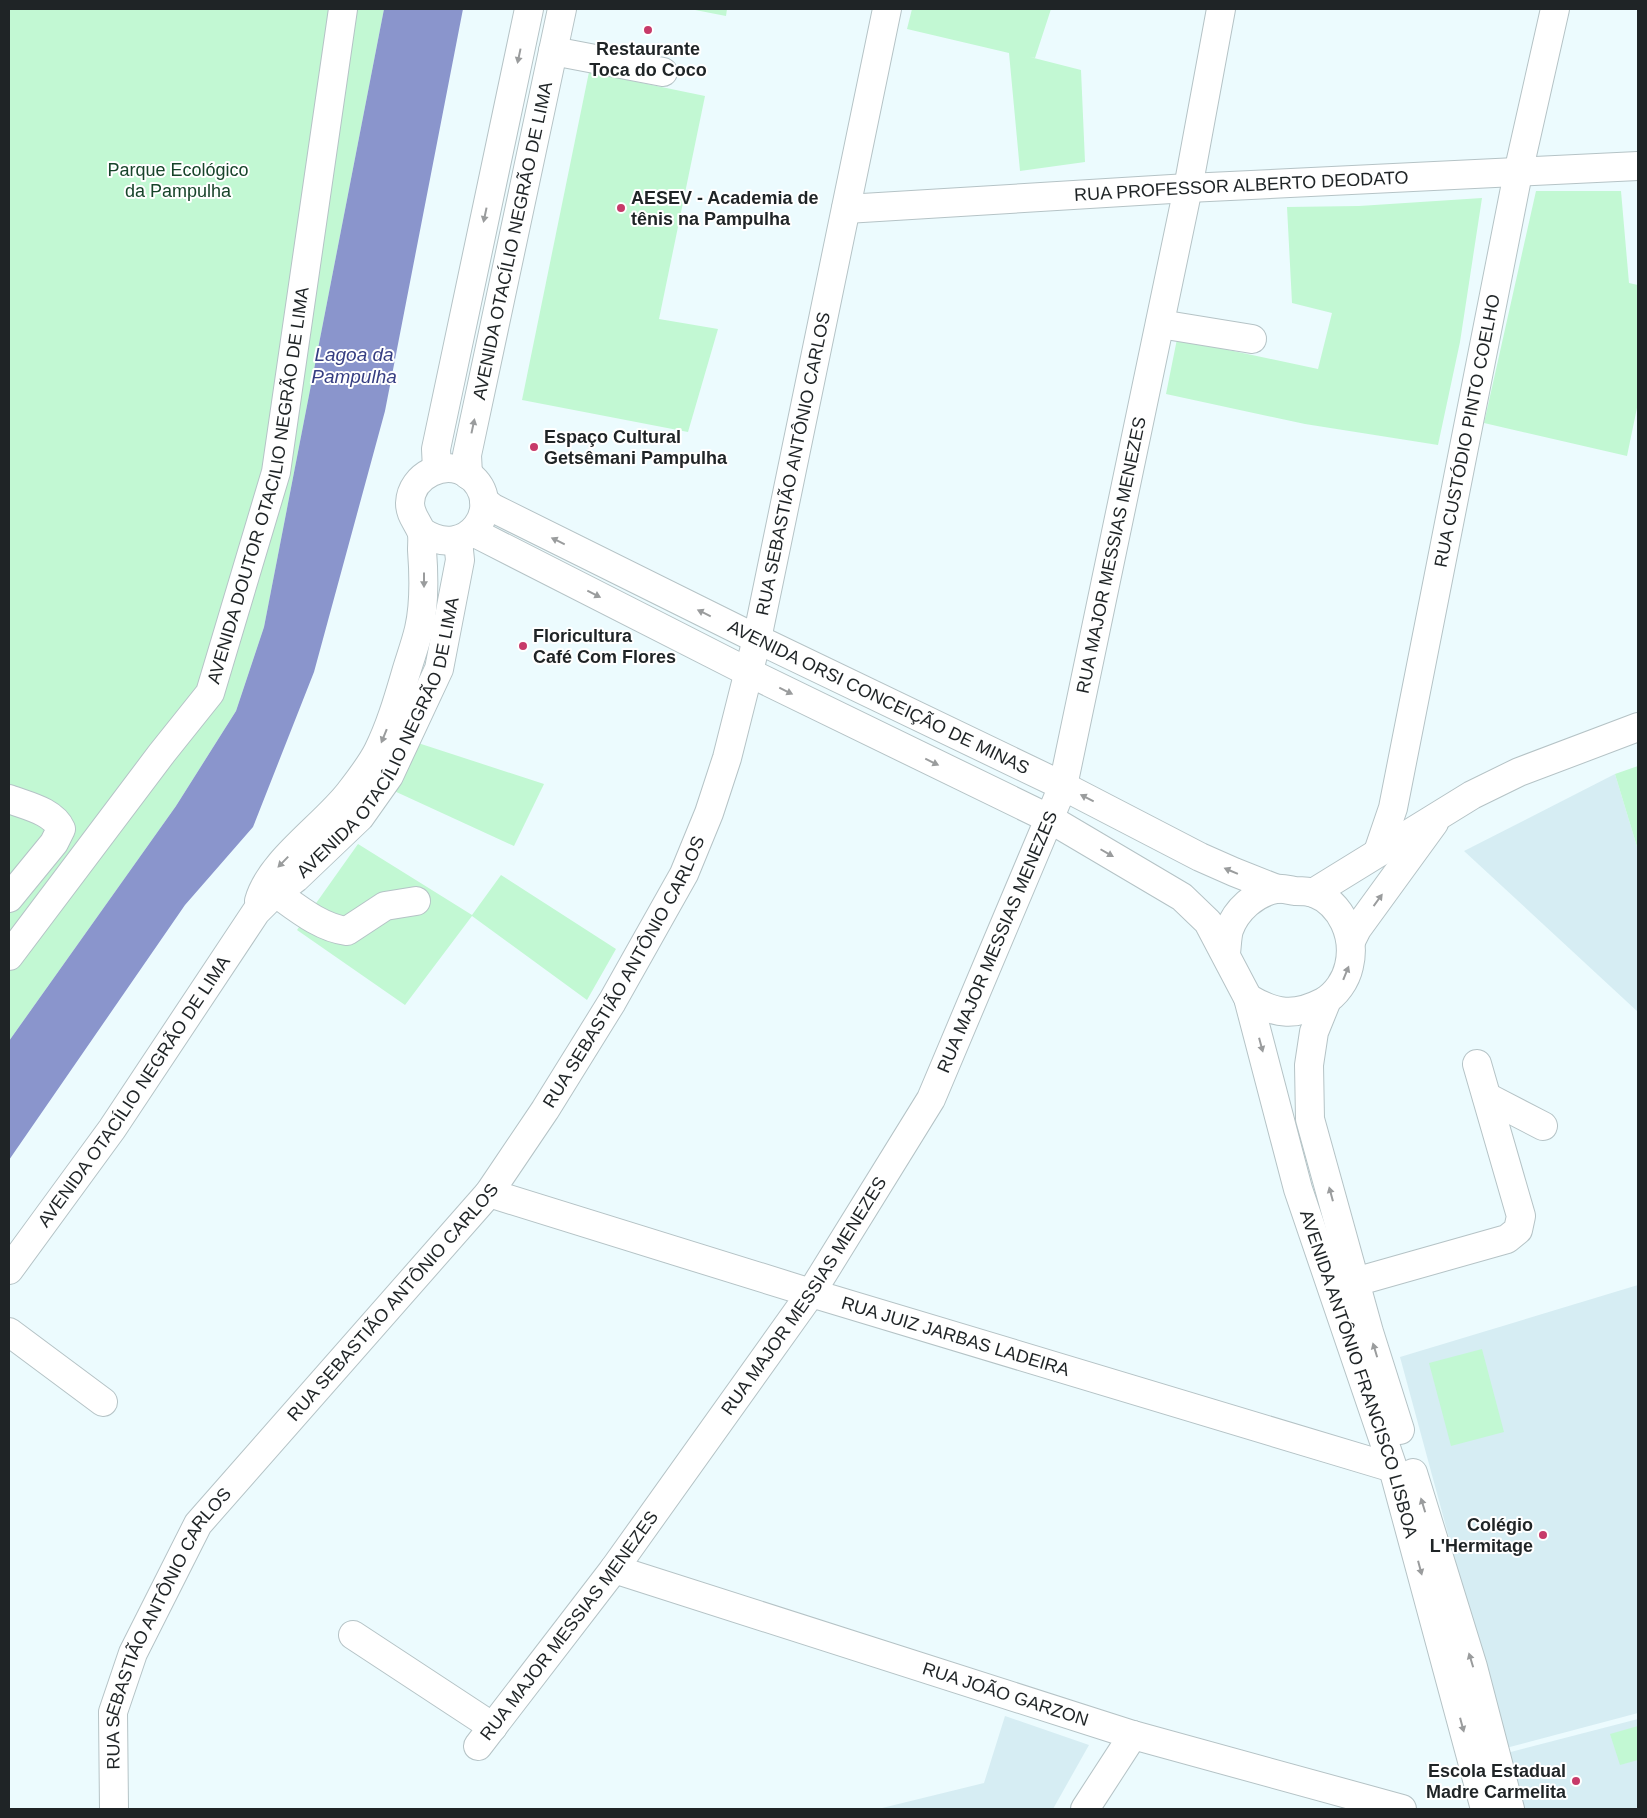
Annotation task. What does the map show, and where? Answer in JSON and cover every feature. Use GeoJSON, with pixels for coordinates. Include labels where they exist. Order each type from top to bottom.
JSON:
{"type":"FeatureCollection","features":[{"type":"Feature","properties":{"kind":"street","name":"AVENIDA DOUTOR OTACILIO NEGRÃO DE LIMA"},"geometry":{"type":"LineString","coordinates":[[9,956],[162,752],[210,693],[276,472],[343,9]]}},
{"type":"Feature","properties":{"kind":"street","name":"AVENIDA OTACÍLIO NEGRÃO DE LIMA"},"geometry":{"type":"LineString","coordinates":[[437,469],[436,449],[529,9]]}},
{"type":"Feature","properties":{"kind":"street","name":"AVENIDA OTACÍLIO NEGRÃO DE LIMA"},"geometry":{"type":"LineString","coordinates":[[468,474],[467,455],[562,9]]}},
{"type":"Feature","properties":{"kind":"street","name":"RUA SEBASTIÃO ANTÔNIO CARLOS"},"geometry":{"type":"LineString","coordinates":[[114,1809],[114,1712],[133,1653],[198,1524],[489,1193],[545,1110],[612,1002],[684,874],[709,813],[727,758],[757,639],[887,9]]}},
{"type":"Feature","properties":{"kind":"street","name":"RUA MAJOR MESSIAS MENEZES"},"geometry":{"type":"LineString","coordinates":[[353,1635],[485,1736],[614,1569],[811,1293],[931,1099],[1063,786],[1188,188],[1221,9]]}},
{"type":"Feature","properties":{"kind":"street","name":"RUA CUSTÓDIO PINTO COELHO"},"geometry":{"type":"LineString","coordinates":[[1378,852],[1393,808],[1518,173],[1555,9]]}},
{"type":"Feature","properties":{"kind":"street"},"geometry":{"type":"LineString","coordinates":[[553,51],[663,72]]}},
{"type":"Feature","properties":{"kind":"street","name":"RUA PROFESSOR ALBERTO DEODATO"},"geometry":{"type":"LineString","coordinates":[[846,209],[1188,188],[1638,166]]}},
{"type":"Feature","properties":{"kind":"street"},"geometry":{"type":"LineString","coordinates":[[1160,324],[1252,339]]}},
{"type":"Feature","properties":{"kind":"street"},"geometry":{"type":"LineString","coordinates":[[448,468],[468,474],[476,482],[484,501],[484,512],[480,523],[465,536],[441,541],[430,538],[421,531],[411,513],[411,495],[421,478],[437,469],[448,468]]}},
{"type":"Feature","properties":{"kind":"street","name":"AVENIDA ORSI CONCEIÇÃO DE MINAS"},"geometry":{"type":"LineString","coordinates":[[484,501],[493,508],[757,639],[1063,786],[1200,857],[1277,889]]}},
{"type":"Feature","properties":{"kind":"street","name":"AVENIDA OTACÍLIO NEGRÃO DE LIMA"},"geometry":{"type":"LineString","coordinates":[[256,912],[262,889],[274,872],[349,793],[377,752],[396,707],[420,628],[425,582],[421,531]]}},
{"type":"Feature","properties":{"kind":"street","name":"AVENIDA OTACÍLIO NEGRÃO DE LIMA"},"geometry":{"type":"LineString","coordinates":[[9,1270],[112,1129],[256,912],[276,893],[296,878],[360,817],[389,776],[439,669],[465,536]]}},
{"type":"Feature","properties":{"kind":"street","name":"AVENIDA ORSI CONCEIÇÃO DE MINAS"},"geometry":{"type":"LineString","coordinates":[[465,536],[1050,819],[1182,897],[1208,922],[1226,953]]}},
{"type":"Feature","properties":{"kind":"street"},"geometry":{"type":"LineString","coordinates":[[1313,893],[1472,795],[1518,772],[1638,728]]}},
{"type":"Feature","properties":{"kind":"street"},"geometry":{"type":"LineString","coordinates":[[9,799],[57,820],[61,829],[54,843],[9,898]]}},
{"type":"Feature","properties":{"kind":"street"},"geometry":{"type":"LineString","coordinates":[[1351,941],[1357,929],[1441,814]]}},
{"type":"Feature","properties":{"kind":"street"},"geometry":{"type":"LineString","coordinates":[[1277,889],[1313,893],[1327,901],[1338,912],[1346,926],[1351,941],[1351,958],[1347,974],[1339,988],[1327,1000],[1308,1010],[1287,1013],[1266,1008],[1248,998],[1226,953],[1229,930],[1239,911],[1256,896],[1277,889]]}},
{"type":"Feature","properties":{"kind":"street"},"geometry":{"type":"LineString","coordinates":[[276,893],[333,930],[346,931],[385,906],[416,901]]}},
{"type":"Feature","properties":{"kind":"street","name":"AVENIDA ANTÔNIO FRANCISCO LISBOA"},"geometry":{"type":"LineString","coordinates":[[1248,998],[1298,1189],[1393,1468],[1485,1809]]}},
{"type":"Feature","properties":{"kind":"street","name":"AVENIDA ANTÔNIO FRANCISCO LISBOA"},"geometry":{"type":"LineString","coordinates":[[1327,1000],[1314,1032],[1308,1065],[1310,1119],[1366,1278],[1510,1809]]}},
{"type":"Feature","properties":{"kind":"street"},"geometry":{"type":"LineString","coordinates":[[1366,1278],[1507,1239],[1518,1230],[1521,1216],[1477,1064]]}},
{"type":"Feature","properties":{"kind":"street"},"geometry":{"type":"LineString","coordinates":[[1487,1097],[1543,1126]]}},
{"type":"Feature","properties":{"kind":"street","name":"RUA JUIZ JARBAS LADEIRA"},"geometry":{"type":"LineString","coordinates":[[489,1193],[811,1293],[1393,1468]]}},
{"type":"Feature","properties":{"kind":"street"},"geometry":{"type":"LineString","coordinates":[[9,1332],[102,1402]]}},
{"type":"Feature","properties":{"kind":"street","name":"RUA JOÃO GARZON"},"geometry":{"type":"LineString","coordinates":[[614,1569],[1133,1735],[1402,1809]]}},
{"type":"Feature","properties":{"kind":"street"},"geometry":{"type":"LineString","coordinates":[[1085,1809],[1133,1735]]}},
{"type":"Feature","properties":{"kind":"shaded area"},"geometry":{"type":"Polygon","coordinates":[[[1615,774],[1638,850],[1638,1012],[1464,851],[1615,774]]]}},
{"type":"Feature","properties":{"kind":"shaded area","name":"Colégio L'Hermitage"},"geometry":{"type":"Polygon","coordinates":[[[1638,1285],[1638,1713],[1506,1748],[1400,1357],[1638,1285]]]}},
{"type":"Feature","properties":{"kind":"shaded area"},"geometry":{"type":"Polygon","coordinates":[[[1005,1716],[1089,1745],[1053,1809],[878,1809],[984,1783],[1005,1716]]]}},
{"type":"Feature","properties":{"kind":"shaded area","name":"Escola Estadual Madre Carmelita"},"geometry":{"type":"Polygon","coordinates":[[[1638,1719],[1638,1809],[1522,1809],[1507,1753],[1638,1719]]]}},
{"type":"Feature","properties":{"kind":"green space","name":"Parque Ecológico da Pampulha"},"geometry":{"type":"Polygon","coordinates":[[[9,9],[384,9],[264,627],[236,711],[176,806],[9,1041],[9,9]]]}},
{"type":"Feature","properties":{"kind":"green space"},"geometry":{"type":"Polygon","coordinates":[[[690,9],[727,9],[726,16],[690,9]]]}},
{"type":"Feature","properties":{"kind":"green space"},"geometry":{"type":"Polygon","coordinates":[[[912,9],[1051,9],[1035,58],[1030,57],[1081,70],[1085,162],[1020,171],[1009,53],[907,29],[912,9]]]}},
{"type":"Feature","properties":{"kind":"green space","name":"AESEV - Academia de tênis na Pampulha"},"geometry":{"type":"Polygon","coordinates":[[[589,72],[705,96],[659,319],[718,329],[688,432],[522,400],[589,72]]]}},
{"type":"Feature","properties":{"kind":"green space"},"geometry":{"type":"Polygon","coordinates":[[[1536,191],[1621,191],[1629,283],[1638,285],[1638,403],[1627,456],[1484,423],[1536,191]]]}},
{"type":"Feature","properties":{"kind":"green space"},"geometry":{"type":"Polygon","coordinates":[[[1482,198],[1460,342],[1438,445],[1305,424],[1166,394],[1177,339],[1318,369],[1332,313],[1292,303],[1287,207],[1359,206],[1482,198]]]}},
{"type":"Feature","properties":{"kind":"green space"},"geometry":{"type":"Polygon","coordinates":[[[415,742],[544,784],[514,846],[392,790],[415,742]]]}},
{"type":"Feature","properties":{"kind":"green space"},"geometry":{"type":"Polygon","coordinates":[[[1638,766],[1638,850],[1615,774],[1638,766]]]}},
{"type":"Feature","properties":{"kind":"green space"},"geometry":{"type":"Polygon","coordinates":[[[358,844],[472,915],[501,875],[616,949],[587,1000],[472,916],[405,1005],[297,930],[358,844]]]}},
{"type":"Feature","properties":{"kind":"green space"},"geometry":{"type":"Polygon","coordinates":[[[1482,1349],[1504,1432],[1451,1446],[1429,1363],[1482,1349]]]}},
{"type":"Feature","properties":{"kind":"green space"},"geometry":{"type":"Polygon","coordinates":[[[1638,1726],[1638,1760],[1620,1765],[1610,1734],[1638,1726]]]}},
{"type":"Feature","properties":{"kind":"water","name":"Lagoa da Pampulha"},"geometry":{"type":"Polygon","coordinates":[[[384,9],[463,9],[385,411],[314,672],[253,827],[185,905],[9,1160],[9,1041],[176,806],[236,711],[264,627],[384,9]]]}},
{"type":"Feature","properties":{"kind":"place","name":"Restaurante Toca do Coco"},"geometry":{"type":"Point","coordinates":[648,30]}},
{"type":"Feature","properties":{"kind":"place","name":"AESEV - Academia de tênis na Pampulha"},"geometry":{"type":"Point","coordinates":[621,208]}},
{"type":"Feature","properties":{"kind":"place","name":"Espaço Cultural Getsêmani Pampulha"},"geometry":{"type":"Point","coordinates":[534,447]}},
{"type":"Feature","properties":{"kind":"place","name":"Floricultura Café Com Flores"},"geometry":{"type":"Point","coordinates":[523,646]}},
{"type":"Feature","properties":{"kind":"place","name":"Colégio L'Hermitage"},"geometry":{"type":"Point","coordinates":[1543,1535]}},
{"type":"Feature","properties":{"kind":"place","name":"Escola Estadual Madre Carmelita"},"geometry":{"type":"Point","coordinates":[1576,1781]}}]}
